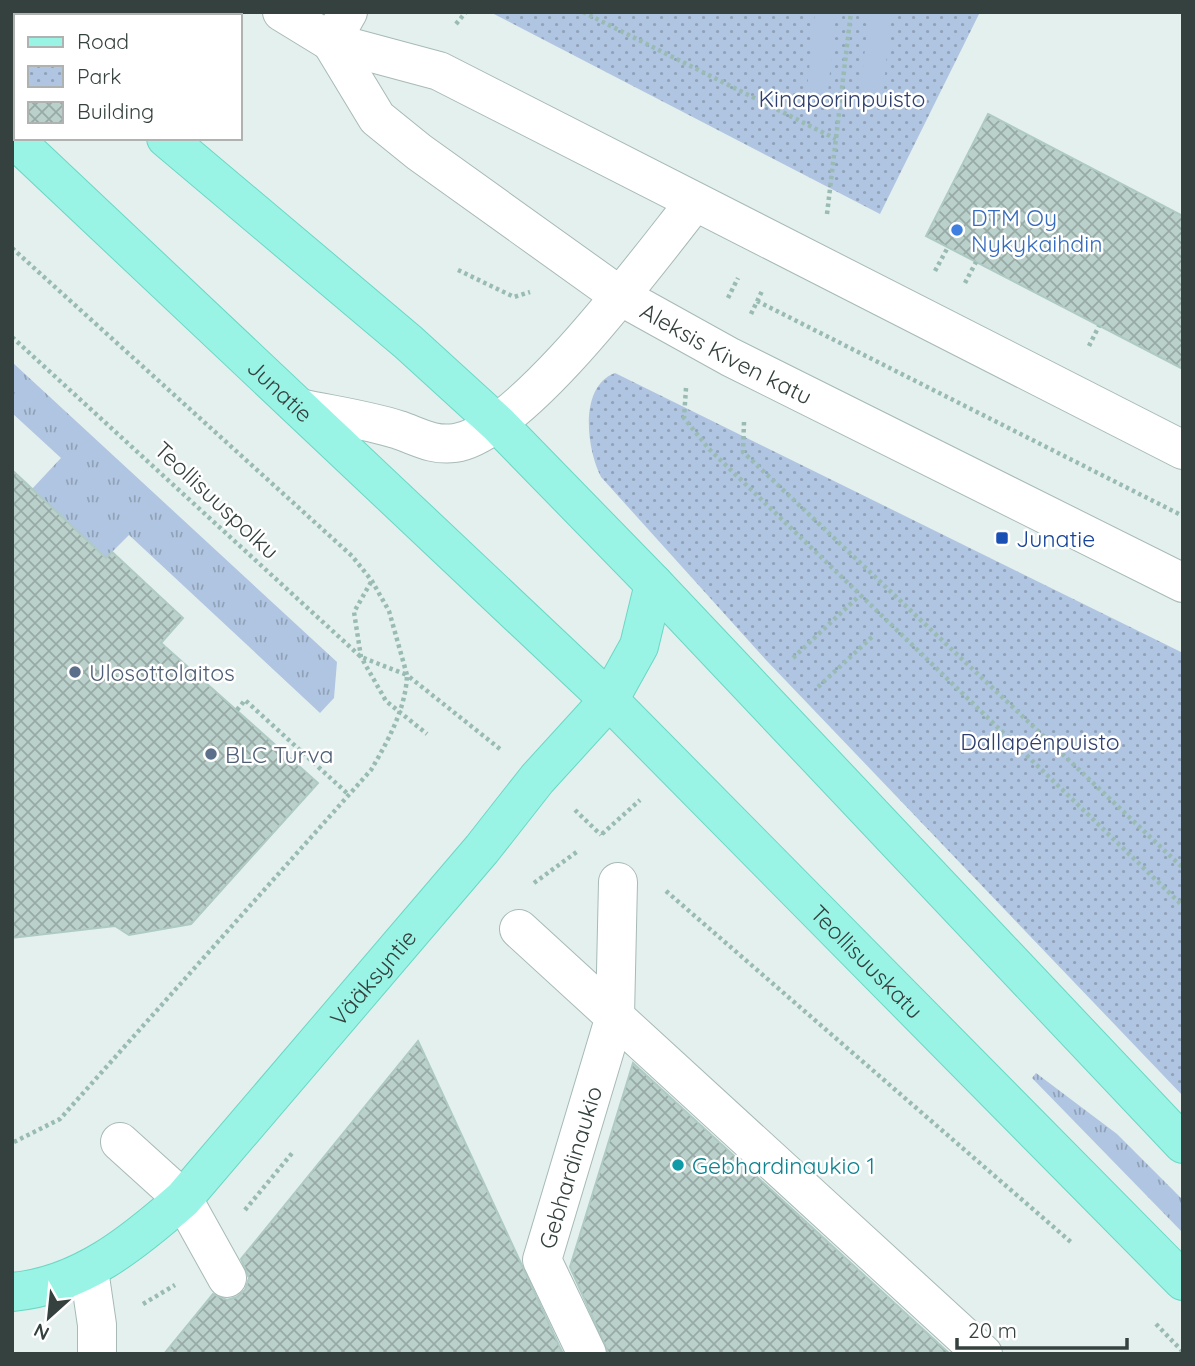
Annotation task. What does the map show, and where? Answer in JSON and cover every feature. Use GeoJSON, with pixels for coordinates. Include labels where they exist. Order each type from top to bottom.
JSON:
{"type":"FeatureCollection","features":[{"type":"Feature","properties":{"kind":"main road","name":"Junatie"},"geometry":{"type":"LineString","coordinates":[[15,140],[551,644]]}},
{"type":"Feature","properties":{"kind":"main road"},"geometry":{"type":"LineString","coordinates":[[168,140],[408,342],[498,424],[654,584],[1183,1144]]}},
{"type":"Feature","properties":{"kind":"main road","name":"Vääksyntie"},"geometry":{"type":"LineString","coordinates":[[12,1292],[89,1270],[133,1243],[183,1199],[482,849],[537,779],[609,700],[639,646],[654,584]]}},
{"type":"Feature","properties":{"kind":"main road","name":"Teollisuuskatu"},"geometry":{"type":"LineString","coordinates":[[551,644],[1183,1281]]}},
{"type":"Feature","properties":{"kind":"street","name":"Aleksis Kiven katu"},"geometry":{"type":"LineString","coordinates":[[282,12],[339,27],[439,71],[758,236],[1183,450]]}},
{"type":"Feature","properties":{"kind":"street","name":"Aleksis Kiven katu"},"geometry":{"type":"LineString","coordinates":[[339,27],[377,118],[419,152],[620,296],[704,344],[1183,583]]}},
{"type":"Feature","properties":{"kind":"street"},"geometry":{"type":"LineString","coordinates":[[300,408],[399,430],[428,443],[457,443],[498,424],[554,372],[620,296],[694,203]]}},
{"type":"Feature","properties":{"kind":"street","name":"Gebhardinaukio"},"geometry":{"type":"LineString","coordinates":[[587,1354],[542,1260],[615,1016],[618,882]]}},
{"type":"Feature","properties":{"kind":"street"},"geometry":{"type":"LineString","coordinates":[[519,929],[983,1354]]}},
{"type":"Feature","properties":{"kind":"street"},"geometry":{"type":"LineString","coordinates":[[120,1142],[183,1199],[227,1278]]}},
{"type":"Feature","properties":{"kind":"street"},"geometry":{"type":"LineString","coordinates":[[89,1270],[97,1325],[97,1354]]}},
{"type":"Feature","properties":{"kind":"path"},"geometry":{"type":"LineString","coordinates":[[456,24],[466,12]]}},
{"type":"Feature","properties":{"kind":"path"},"geometry":{"type":"LineString","coordinates":[[583,12],[836,139]]}},
{"type":"Feature","properties":{"kind":"path"},"geometry":{"type":"LineString","coordinates":[[826,219],[850,12]]}},
{"type":"Feature","properties":{"kind":"path"},"geometry":{"type":"LineString","coordinates":[[758,236],[704,344],[683,394],[684,418],[709,449],[859,596],[1183,906]]}},
{"type":"Feature","properties":{"kind":"path"},"geometry":{"type":"LineString","coordinates":[[934,273],[948,247]]}},
{"type":"Feature","properties":{"kind":"path"},"geometry":{"type":"LineString","coordinates":[[12,248],[352,556],[372,581],[388,611],[407,675],[406,689],[390,737],[372,770],[60,1119],[12,1143]]}},
{"type":"Feature","properties":{"kind":"path"},"geometry":{"type":"LineString","coordinates":[[963,286],[976,262]]}},
{"type":"Feature","properties":{"kind":"path"},"geometry":{"type":"LineString","coordinates":[[458,270],[514,297],[537,290]]}},
{"type":"Feature","properties":{"kind":"path"},"geometry":{"type":"LineString","coordinates":[[749,318],[763,289]]}},
{"type":"Feature","properties":{"kind":"path"},"geometry":{"type":"LineString","coordinates":[[757,301],[1183,516]]}},
{"type":"Feature","properties":{"kind":"path"},"geometry":{"type":"LineString","coordinates":[[1088,347],[1099,326]]}},
{"type":"Feature","properties":{"kind":"path","name":"Teollisuuspolku"},"geometry":{"type":"LineString","coordinates":[[12,337],[361,657],[407,675],[437,698]]}},
{"type":"Feature","properties":{"kind":"path"},"geometry":{"type":"LineString","coordinates":[[744,422],[743,452],[1183,868]]}},
{"type":"Feature","properties":{"kind":"path"},"geometry":{"type":"LineString","coordinates":[[372,581],[354,612],[361,657],[386,701],[426,734]]}},
{"type":"Feature","properties":{"kind":"path"},"geometry":{"type":"LineString","coordinates":[[790,661],[859,596]]}},
{"type":"Feature","properties":{"kind":"path"},"geometry":{"type":"LineString","coordinates":[[898,611],[906,606]]}},
{"type":"Feature","properties":{"kind":"path"},"geometry":{"type":"LineString","coordinates":[[817,688],[874,635]]}},
{"type":"Feature","properties":{"kind":"path"},"geometry":{"type":"LineString","coordinates":[[237,710],[245,700],[349,795]]}},
{"type":"Feature","properties":{"kind":"path"},"geometry":{"type":"LineString","coordinates":[[570,805],[610,842]]}},
{"type":"Feature","properties":{"kind":"path"},"geometry":{"type":"LineString","coordinates":[[601,835],[628,811]]}},
{"type":"Feature","properties":{"kind":"path"},"geometry":{"type":"LineString","coordinates":[[664,889],[1076,1248]]}},
{"type":"Feature","properties":{"kind":"path"},"geometry":{"type":"LineString","coordinates":[[1152,1320],[1183,1352]]}},
{"type":"Feature","properties":{"kind":"green space","name":"Kinaporinpuisto"},"geometry":{"type":"Polygon","coordinates":[[[490,12],[980,12],[880,214],[490,12]]]}},
{"type":"Feature","properties":{"kind":"green space"},"geometry":{"type":"Polygon","coordinates":[[[815,12],[836,12],[827,102],[806,99],[815,12]]]}},
{"type":"Feature","properties":{"kind":"green space"},"geometry":{"type":"Polygon","coordinates":[[[869,12],[891,12],[882,106],[859,104],[869,12]]]}},
{"type":"Feature","properties":{"kind":"green space"},"geometry":{"type":"Polygon","coordinates":[[[12,362],[337,662],[334,698],[320,713],[129,535],[106,558],[32,489],[61,458],[12,413],[12,362]]]}},
{"type":"Feature","properties":{"kind":"green space","name":"Dallapénpuisto"},"geometry":{"type":"Polygon","coordinates":[[[615,373],[1183,653],[1183,1096],[766,660],[601,477],[592,451],[589,420],[591,405],[595,391],[603,380],[615,373]]]}},
{"type":"Feature","properties":{"kind":"green space"},"geometry":{"type":"Polygon","coordinates":[[[1036,1073],[1117,1134],[1183,1200],[1183,1233],[1032,1078],[1036,1073]]]}},
{"type":"Feature","properties":{"kind":"building"},"geometry":{"type":"Polygon","coordinates":[[[988,114],[1183,216],[1183,369],[926,236],[988,114]]]}},
{"type":"Feature","properties":{"kind":"building"},"geometry":{"type":"Polygon","coordinates":[[[12,470],[106,558],[112,552],[183,618],[161,643],[318,783],[191,924],[129,935],[115,926],[12,938],[12,470]]]}},
{"type":"Feature","properties":{"kind":"building"},"geometry":{"type":"Polygon","coordinates":[[[418,1041],[563,1354],[164,1354],[213,1294],[227,1300],[237,1297],[245,1290],[249,1278],[241,1259],[418,1041]]]}},
{"type":"Feature","properties":{"kind":"building","name":"Gebhardinaukio 1"},"geometry":{"type":"Polygon","coordinates":[[[633,1063],[950,1354],[609,1354],[570,1267],[633,1063]]]}},
{"type":"Feature","properties":{"kind":"place","name":"DTM Oy Nykykaihdin"},"geometry":{"type":"Point","coordinates":[957,230]}},
{"type":"Feature","properties":{"kind":"place","name":"Junatie"},"geometry":{"type":"Point","coordinates":[1002,538]}},
{"type":"Feature","properties":{"kind":"place","name":"Ulosottolaitos"},"geometry":{"type":"Point","coordinates":[75,672]}},
{"type":"Feature","properties":{"kind":"place","name":"BLC Turva"},"geometry":{"type":"Point","coordinates":[211,754]}},
{"type":"Feature","properties":{"kind":"place","name":"Gebhardinaukio 1"},"geometry":{"type":"Point","coordinates":[678,1165]}}]}
